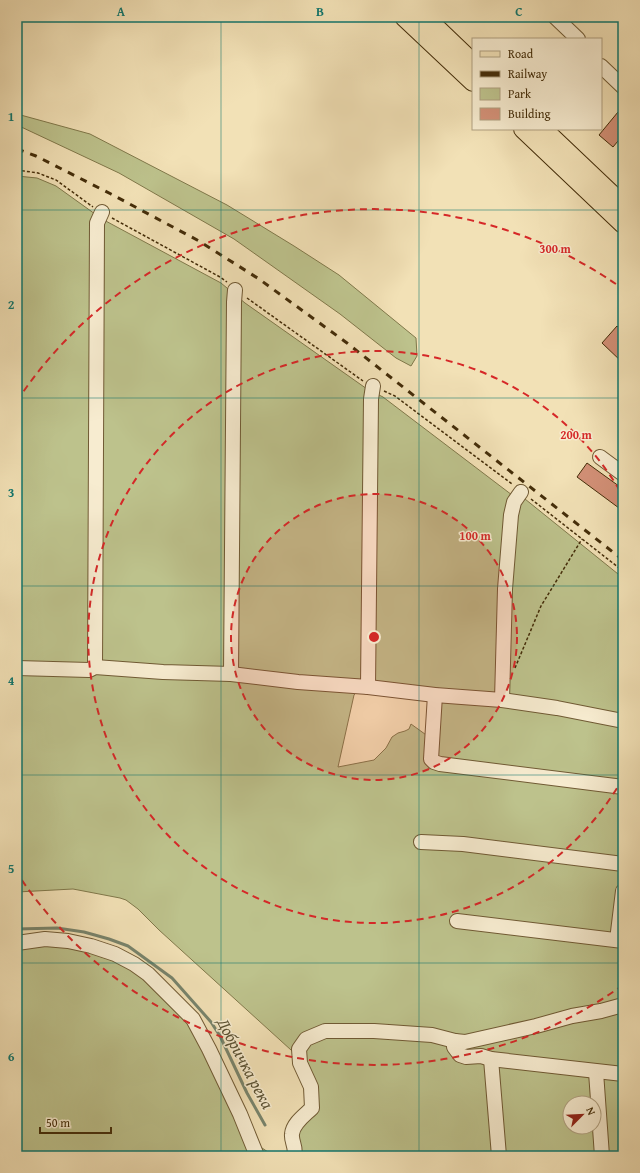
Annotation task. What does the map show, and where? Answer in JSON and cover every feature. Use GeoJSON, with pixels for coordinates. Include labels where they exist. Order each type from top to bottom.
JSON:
{"type":"FeatureCollection","features":[{"type":"Feature","properties":{"kind":"main road"},"geometry":{"type":"LineString","coordinates":[[404,17],[472,81]]}},
{"type":"Feature","properties":{"kind":"main road"},"geometry":{"type":"LineString","coordinates":[[425,17],[472,62]]}},
{"type":"Feature","properties":{"kind":"main road"},"geometry":{"type":"LineString","coordinates":[[524,130],[623,224]]}},
{"type":"Feature","properties":{"kind":"main road"},"geometry":{"type":"LineString","coordinates":[[544,130],[623,205]]}},
{"type":"Feature","properties":{"kind":"street"},"geometry":{"type":"LineString","coordinates":[[544,17],[567,38]]}},
{"type":"Feature","properties":{"kind":"street"},"geometry":{"type":"LineString","coordinates":[[555,17],[577,38]]}},
{"type":"Feature","properties":{"kind":"street"},"geometry":{"type":"LineString","coordinates":[[602,67],[623,87]]}},
{"type":"Feature","properties":{"kind":"street"},"geometry":{"type":"LineString","coordinates":[[95,667],[97,223],[102,212]]}},
{"type":"Feature","properties":{"kind":"street"},"geometry":{"type":"LineString","coordinates":[[232,674],[235,290]]}},
{"type":"Feature","properties":{"kind":"street"},"geometry":{"type":"LineString","coordinates":[[368,687],[371,399],[373,386]]}},
{"type":"Feature","properties":{"kind":"street"},"geometry":{"type":"LineString","coordinates":[[600,457],[623,474]]}},
{"type":"Feature","properties":{"kind":"street"},"geometry":{"type":"LineString","coordinates":[[502,700],[505,589],[511,515],[514,502],[521,492]]}},
{"type":"Feature","properties":{"kind":"street"},"geometry":{"type":"LineString","coordinates":[[17,668],[89,670],[95,667],[163,672],[232,674],[298,682],[502,700],[557,708],[623,721]]}},
{"type":"Feature","properties":{"kind":"street"},"geometry":{"type":"LineString","coordinates":[[435,695],[431,759],[434,762],[623,787]]}},
{"type":"Feature","properties":{"kind":"street"},"geometry":{"type":"LineString","coordinates":[[421,842],[463,844],[623,864]]}},
{"type":"Feature","properties":{"kind":"street"},"geometry":{"type":"LineString","coordinates":[[457,921],[620,941],[623,891]]}},
{"type":"Feature","properties":{"kind":"street"},"geometry":{"type":"LineString","coordinates":[[17,943],[45,939],[68,941],[91,946],[114,954],[134,964],[148,974],[193,1019],[209,1048],[240,1114],[257,1156]]}},
{"type":"Feature","properties":{"kind":"street"},"geometry":{"type":"LineString","coordinates":[[294,1156],[296,1151],[292,1134],[298,1121],[312,1108],[311,1087],[300,1063],[299,1049],[306,1039],[325,1031],[374,1031],[432,1035],[465,1042],[623,1005]]}},
{"type":"Feature","properties":{"kind":"street"},"geometry":{"type":"LineString","coordinates":[[455,1041],[454,1046],[460,1055],[466,1057],[480,1056],[491,1059],[623,1074]]}},
{"type":"Feature","properties":{"kind":"street"},"geometry":{"type":"LineString","coordinates":[[491,1059],[498,1156]]}},
{"type":"Feature","properties":{"kind":"street"},"geometry":{"type":"LineString","coordinates":[[596,1072],[602,1156]]}},
{"type":"Feature","properties":{"kind":"path"},"geometry":{"type":"LineString","coordinates":[[17,170],[38,173],[56,180],[102,212],[220,277],[235,290],[364,382],[395,396],[623,571]]}},
{"type":"Feature","properties":{"kind":"path"},"geometry":{"type":"LineString","coordinates":[[514,671],[542,606],[582,539]]}},
{"type":"Feature","properties":{"kind":"green space"},"geometry":{"type":"Polygon","coordinates":[[[17,114],[90,134],[227,205],[294,246],[339,275],[416,338],[417,356],[411,366],[396,358],[340,314],[234,239],[119,173],[17,125],[17,114]]]}},
{"type":"Feature","properties":{"kind":"green space"},"geometry":{"type":"Polygon","coordinates":[[[17,176],[37,178],[56,186],[102,219],[221,283],[245,303],[367,389],[383,397],[512,495],[525,499],[623,578],[623,1156],[294,1156],[294,1137],[313,1114],[302,1060],[159,930],[138,909],[126,900],[73,889],[17,892],[17,176]],[[359,689],[354,695],[338,767],[374,760],[386,748],[392,737],[409,729],[411,724],[429,737],[432,697],[359,689]]]}},
{"type":"Feature","properties":{"kind":"green space"},"geometry":{"type":"Polygon","coordinates":[[[62,945],[88,951],[132,966],[189,1023],[259,1146],[274,1156],[17,1156],[17,947],[62,945]]]}},
{"type":"Feature","properties":{"kind":"building"},"geometry":{"type":"Polygon","coordinates":[[[618,112],[623,115],[623,135],[613,147],[599,135],[618,112]]]}},
{"type":"Feature","properties":{"kind":"building"},"geometry":{"type":"Polygon","coordinates":[[[617,326],[623,332],[623,363],[602,343],[617,326]]]}},
{"type":"Feature","properties":{"kind":"building"},"geometry":{"type":"Polygon","coordinates":[[[587,463],[623,489],[623,511],[577,477],[587,463]]]}},
{"type":"Feature","properties":{"kind":"waterway","name":"Добричка река"},"geometry":{"type":"LineString","coordinates":[[17,929],[57,928],[84,932],[109,939],[128,946],[172,978],[211,1022],[220,1036],[247,1093],[265,1125]]}},
{"type":"Feature","properties":{"kind":"railway"},"geometry":{"type":"LineString","coordinates":[[17,149],[36,156],[199,241],[259,279],[347,343],[623,560]]}}]}
